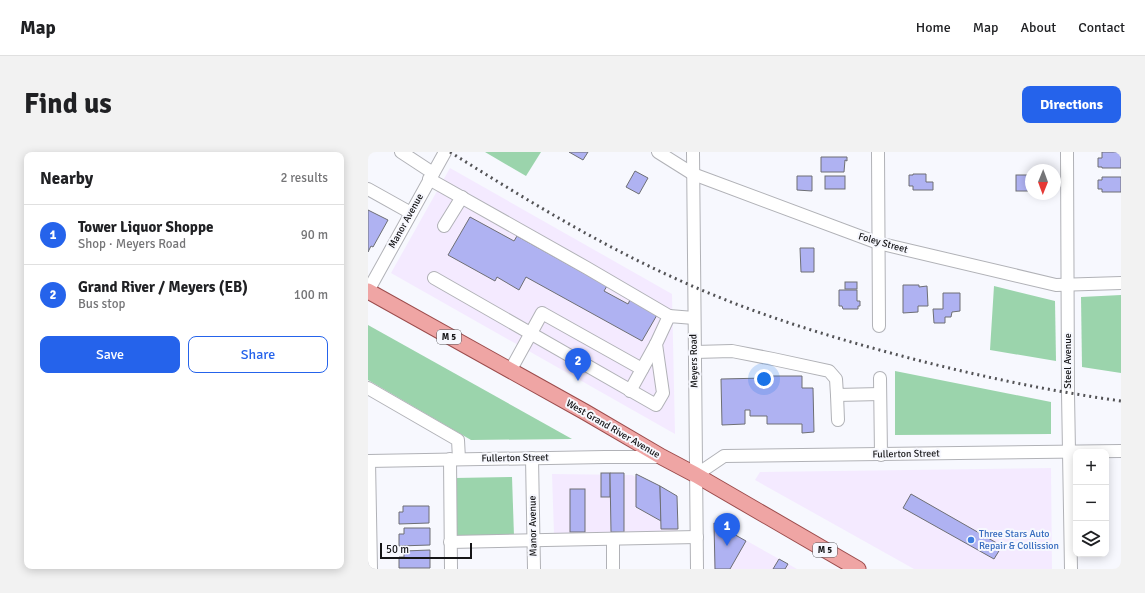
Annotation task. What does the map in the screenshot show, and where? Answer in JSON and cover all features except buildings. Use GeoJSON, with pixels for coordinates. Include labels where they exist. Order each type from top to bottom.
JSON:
{"type":"FeatureCollection","features":[{"type":"Feature","properties":{"kind":"main road","name":"West Grand River Avenue"},"geometry":{"type":"LineString","coordinates":[[368,291],[590,415],[662,458],[696,475],[858,569]]}},
{"type":"Feature","properties":{"kind":"street"},"geometry":{"type":"LineString","coordinates":[[401,152],[431,176],[462,197],[669,316],[694,318]]}},
{"type":"Feature","properties":{"kind":"street","name":"Manor Avenue"},"geometry":{"type":"LineString","coordinates":[[368,291],[445,152]]}},
{"type":"Feature","properties":{"kind":"street","name":"Foley Street"},"geometry":{"type":"LineString","coordinates":[[658,152],[693,174],[878,243],[1050,284],[1068,285],[1121,283]]}},
{"type":"Feature","properties":{"kind":"street","name":"Meyers Road"},"geometry":{"type":"LineString","coordinates":[[693,152],[697,569]]}},
{"type":"Feature","properties":{"kind":"street"},"geometry":{"type":"LineString","coordinates":[[878,152],[879,326]]}},
{"type":"Feature","properties":{"kind":"street","name":"Steel Avenue"},"geometry":{"type":"LineString","coordinates":[[1067,152],[1071,569]]}},
{"type":"Feature","properties":{"kind":"street"},"geometry":{"type":"LineString","coordinates":[[368,189],[411,213]]}},
{"type":"Feature","properties":{"kind":"street"},"geometry":{"type":"LineString","coordinates":[[444,226],[462,197]]}},
{"type":"Feature","properties":{"kind":"street"},"geometry":{"type":"LineString","coordinates":[[434,278],[656,405],[663,393],[656,344]]}},
{"type":"Feature","properties":{"kind":"street"},"geometry":{"type":"LineString","coordinates":[[510,371],[542,313],[642,369]]}},
{"type":"Feature","properties":{"kind":"street"},"geometry":{"type":"LineString","coordinates":[[630,391],[656,344],[669,316]]}},
{"type":"Feature","properties":{"kind":"street"},"geometry":{"type":"LineString","coordinates":[[695,352],[732,352],[773,358],[829,371],[836,379],[838,420]]}},
{"type":"Feature","properties":{"kind":"street"},"geometry":{"type":"LineString","coordinates":[[880,378],[881,455]]}},
{"type":"Feature","properties":{"kind":"street"},"geometry":{"type":"LineString","coordinates":[[368,388],[458,440],[455,459],[450,542],[451,569]]}},
{"type":"Feature","properties":{"kind":"street"},"geometry":{"type":"LineString","coordinates":[[837,395],[880,394]]}},
{"type":"Feature","properties":{"kind":"street","name":"Fullerton Street"},"geometry":{"type":"LineString","coordinates":[[696,475],[724,456],[1121,451]]}},
{"type":"Feature","properties":{"kind":"street","name":"Manor Avenue"},"geometry":{"type":"LineString","coordinates":[[532,458],[534,569]]}},
{"type":"Feature","properties":{"kind":"street","name":"Fullerton Street"},"geometry":{"type":"LineString","coordinates":[[369,461],[532,458],[662,458]]}},
{"type":"Feature","properties":{"kind":"street"},"geometry":{"type":"LineString","coordinates":[[369,461],[371,569]]}},
{"type":"Feature","properties":{"kind":"street"},"geometry":{"type":"LineString","coordinates":[[450,542],[697,537]]}},
{"type":"Feature","properties":{"kind":"street"},"geometry":{"type":"LineString","coordinates":[[613,539],[613,569]]}},
{"type":"Feature","properties":{"kind":"shaded area"},"geometry":{"type":"Polygon","coordinates":[[[450,168],[672,294],[675,434],[391,273],[450,168]]]}},
{"type":"Feature","properties":{"kind":"shaded area"},"geometry":{"type":"Polygon","coordinates":[[[1051,468],[1052,569],[914,569],[755,480],[760,472],[1051,468]]]}},
{"type":"Feature","properties":{"kind":"shaded area"},"geometry":{"type":"Polygon","coordinates":[[[552,474],[632,475],[677,498],[677,533],[554,534],[552,474]]]}},
{"type":"Feature","properties":{"kind":"shaded area"},"geometry":{"type":"Polygon","coordinates":[[[713,522],[797,569],[714,569],[713,522]]]}},
{"type":"Feature","properties":{"kind":"green space"},"geometry":{"type":"Polygon","coordinates":[[[485,152],[541,152],[526,176],[485,152]]]}},
{"type":"Feature","properties":{"kind":"green space"},"geometry":{"type":"Polygon","coordinates":[[[994,286],[1055,301],[1056,361],[990,350],[994,286]]]}},
{"type":"Feature","properties":{"kind":"green space"},"geometry":{"type":"Polygon","coordinates":[[[1121,295],[1121,373],[1082,367],[1081,297],[1121,295]]]}},
{"type":"Feature","properties":{"kind":"green space"},"geometry":{"type":"Polygon","coordinates":[[[368,325],[572,439],[471,440],[368,380],[368,325]]]}},
{"type":"Feature","properties":{"kind":"green space"},"geometry":{"type":"Polygon","coordinates":[[[895,371],[1051,402],[1051,434],[895,435],[895,371]]]}},
{"type":"Feature","properties":{"kind":"green space"},"geometry":{"type":"Polygon","coordinates":[[[512,477],[514,536],[456,537],[455,478],[512,477]]]}},
{"type":"Feature","properties":{"kind":"railway"},"geometry":{"type":"LineString","coordinates":[[450,152],[592,237],[681,281],[757,312],[835,337],[945,367],[1033,386],[1121,401]]}},
{"type":"Feature","properties":{"kind":"place","name":"Grand River / Meyers (EB)"},"geometry":{"type":"Point","coordinates":[578,381]}},
{"type":"Feature","properties":{"kind":"place","name":"Three Stars Auto Repair & Collission"},"geometry":{"type":"Point","coordinates":[971,540]}},
{"type":"Feature","properties":{"kind":"place","name":"Tower Liquor Shoppe"},"geometry":{"type":"Point","coordinates":[727,546]}}]}
